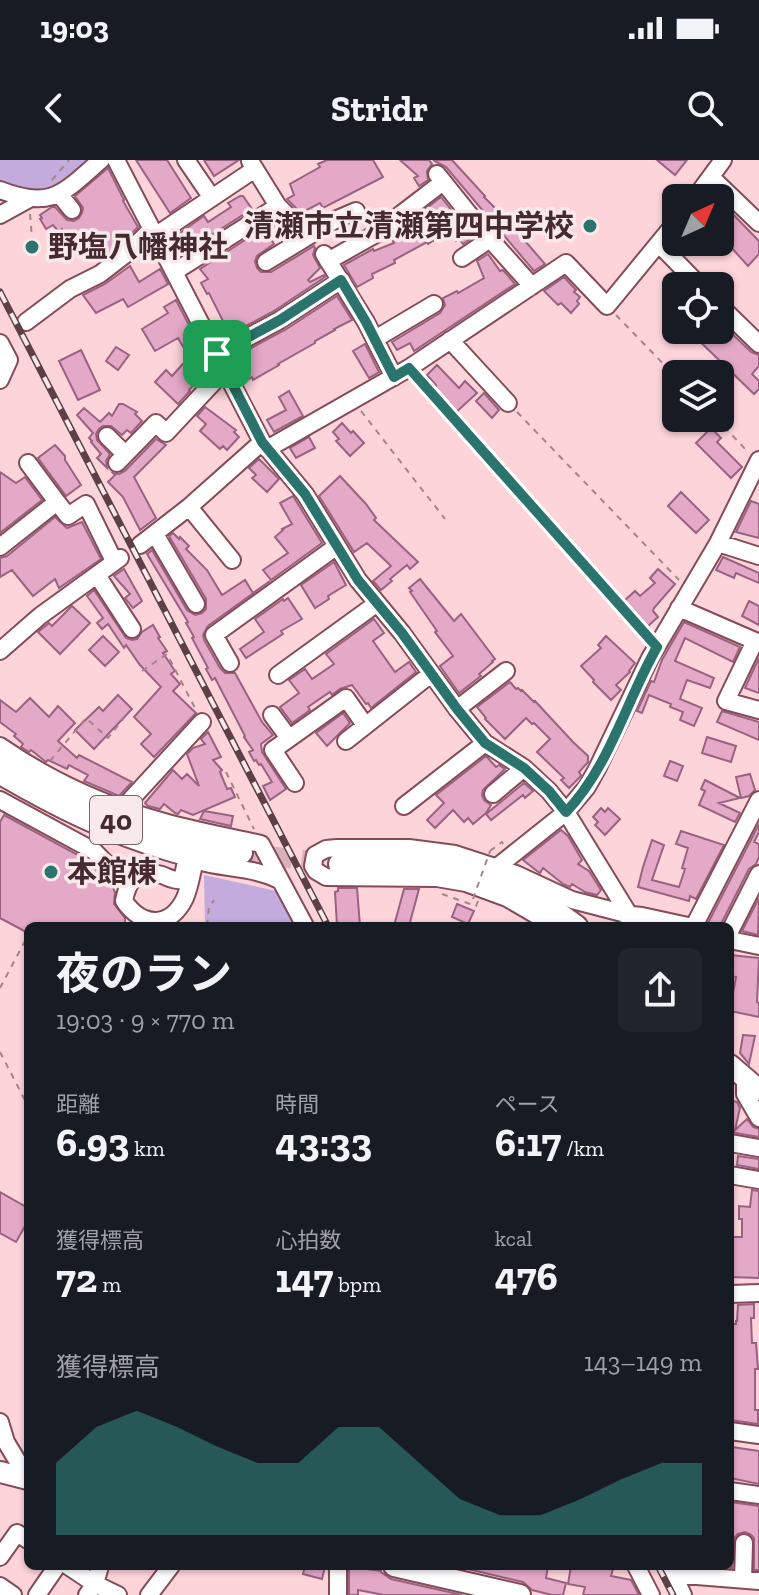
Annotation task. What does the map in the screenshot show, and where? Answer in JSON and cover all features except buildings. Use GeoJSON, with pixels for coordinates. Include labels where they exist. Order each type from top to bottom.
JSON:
{"type":"FeatureCollection","features":[{"type":"Feature","properties":{"kind":"main road","name":"40"},"geometry":{"type":"LineString","coordinates":[[0,760],[118,821],[200,845],[256,849]]}},
{"type":"Feature","properties":{"kind":"main road"},"geometry":{"type":"LineString","coordinates":[[339,864],[441,866],[477,875],[541,900],[571,922]]}},
{"type":"Feature","properties":{"kind":"main road"},"geometry":{"type":"LineString","coordinates":[[411,1570],[520,1595]]}},
{"type":"Feature","properties":{"kind":"street"},"geometry":{"type":"LineString","coordinates":[[0,190],[29,199],[41,199],[101,160]]}},
{"type":"Feature","properties":{"kind":"street"},"geometry":{"type":"LineString","coordinates":[[116,160],[265,446],[305,494],[358,580],[402,633],[457,709],[485,743],[524,768],[566,812],[633,920]]}},
{"type":"Feature","properties":{"kind":"street"},"geometry":{"type":"LineString","coordinates":[[186,160],[212,198]]}},
{"type":"Feature","properties":{"kind":"street"},"geometry":{"type":"LineString","coordinates":[[706,184],[723,160]]}},
{"type":"Feature","properties":{"kind":"street"},"geometry":{"type":"LineString","coordinates":[[26,322],[58,297],[100,274],[153,233],[212,198],[252,165],[278,206],[309,234]]}},
{"type":"Feature","properties":{"kind":"street"},"geometry":{"type":"LineString","coordinates":[[711,177],[759,223]]}},
{"type":"Feature","properties":{"kind":"street"},"geometry":{"type":"LineString","coordinates":[[402,372],[375,339],[326,258],[374,235],[440,178],[532,286]]}},
{"type":"Feature","properties":{"kind":"street"},"geometry":{"type":"LineString","coordinates":[[54,188],[72,210]]}},
{"type":"Feature","properties":{"kind":"street"},"geometry":{"type":"LineString","coordinates":[[0,215],[29,199]]}},
{"type":"Feature","properties":{"kind":"street"},"geometry":{"type":"LineString","coordinates":[[174,272],[278,206]]}},
{"type":"Feature","properties":{"kind":"street"},"geometry":{"type":"LineString","coordinates":[[266,262],[309,234],[356,211]]}},
{"type":"Feature","properties":{"kind":"street"},"geometry":{"type":"LineString","coordinates":[[462,258],[490,239]]}},
{"type":"Feature","properties":{"kind":"street"},"geometry":{"type":"LineString","coordinates":[[140,545],[265,446],[402,372],[566,263],[607,306],[662,240]]}},
{"type":"Feature","properties":{"kind":"street"},"geometry":{"type":"LineString","coordinates":[[659,244],[686,272]]}},
{"type":"Feature","properties":{"kind":"street"},"geometry":{"type":"LineString","coordinates":[[217,354],[280,320],[341,280]]}},
{"type":"Feature","properties":{"kind":"street"},"geometry":{"type":"LineString","coordinates":[[375,339],[434,304]]}},
{"type":"Feature","properties":{"kind":"street"},"geometry":{"type":"LineString","coordinates":[[734,320],[759,344]]}},
{"type":"Feature","properties":{"kind":"street"},"geometry":{"type":"LineString","coordinates":[[450,340],[508,403]]}},
{"type":"Feature","properties":{"kind":"street"},"geometry":{"type":"LineString","coordinates":[[0,343],[9,360],[0,380]]}},
{"type":"Feature","properties":{"kind":"street"},"geometry":{"type":"LineString","coordinates":[[107,436],[121,459],[156,423],[166,433],[225,370]]}},
{"type":"Feature","properties":{"kind":"street"},"geometry":{"type":"LineString","coordinates":[[497,867],[566,812],[597,769],[637,685],[718,543],[758,461]]}},
{"type":"Feature","properties":{"kind":"street"},"geometry":{"type":"LineString","coordinates":[[0,651],[40,616],[117,560],[86,504],[68,516],[28,463]]}},
{"type":"Feature","properties":{"kind":"street"},"geometry":{"type":"LineString","coordinates":[[0,547],[57,502]]}},
{"type":"Feature","properties":{"kind":"street"},"geometry":{"type":"LineString","coordinates":[[189,507],[232,560]]}},
{"type":"Feature","properties":{"kind":"street"},"geometry":{"type":"LineString","coordinates":[[155,534],[196,604]]}},
{"type":"Feature","properties":{"kind":"street"},"geometry":{"type":"LineString","coordinates":[[718,543],[759,556]]}},
{"type":"Feature","properties":{"kind":"street"},"geometry":{"type":"LineString","coordinates":[[230,663],[214,635],[337,546]]}},
{"type":"Feature","properties":{"kind":"street"},"geometry":{"type":"LineString","coordinates":[[97,575],[132,629]]}},
{"type":"Feature","properties":{"kind":"street"},"geometry":{"type":"LineString","coordinates":[[278,675],[376,604]]}},
{"type":"Feature","properties":{"kind":"street"},"geometry":{"type":"LineString","coordinates":[[679,608],[755,641],[726,701],[759,710]]}},
{"type":"Feature","properties":{"kind":"street"},"geometry":{"type":"LineString","coordinates":[[457,709],[506,671]]}},
{"type":"Feature","properties":{"kind":"street"},"geometry":{"type":"LineString","coordinates":[[346,741],[431,674]]}},
{"type":"Feature","properties":{"kind":"street"},"geometry":{"type":"LineString","coordinates":[[295,783],[273,750],[346,698],[365,725]]}},
{"type":"Feature","properties":{"kind":"street"},"geometry":{"type":"LineString","coordinates":[[272,715],[289,738]]}},
{"type":"Feature","properties":{"kind":"street"},"geometry":{"type":"LineString","coordinates":[[123,808],[202,722]]}},
{"type":"Feature","properties":{"kind":"street"},"geometry":{"type":"LineString","coordinates":[[404,806],[485,743]]}},
{"type":"Feature","properties":{"kind":"street"},"geometry":{"type":"LineString","coordinates":[[0,746],[42,772],[123,808],[256,849],[281,881],[303,922]]}},
{"type":"Feature","properties":{"kind":"street"},"geometry":{"type":"LineString","coordinates":[[493,794],[524,768]]}},
{"type":"Feature","properties":{"kind":"street"},"geometry":{"type":"LineString","coordinates":[[0,776],[70,816],[107,831],[191,858],[255,871],[281,881]]}},
{"type":"Feature","properties":{"kind":"street"},"geometry":{"type":"LineString","coordinates":[[0,800],[94,851],[127,885]]}},
{"type":"Feature","properties":{"kind":"street"},"geometry":{"type":"LineString","coordinates":[[696,922],[759,800]]}},
{"type":"Feature","properties":{"kind":"street"},"geometry":{"type":"LineString","coordinates":[[548,922],[507,898],[466,883],[437,878],[326,877],[313,866],[315,855],[326,849],[381,848],[455,854],[497,867],[572,900],[633,920]]}},
{"type":"Feature","properties":{"kind":"street"},"geometry":{"type":"LineString","coordinates":[[255,871],[260,863],[256,849]]}},
{"type":"Feature","properties":{"kind":"street"},"geometry":{"type":"LineString","coordinates":[[191,858],[183,901],[172,915],[158,922],[133,918],[124,901],[127,885],[137,875],[150,873],[182,880],[191,858]]}},
{"type":"Feature","properties":{"kind":"street"},"geometry":{"type":"LineString","coordinates":[[221,884],[224,866]]}},
{"type":"Feature","properties":{"kind":"street"},"geometry":{"type":"LineString","coordinates":[[734,923],[759,874]]}},
{"type":"Feature","properties":{"kind":"street"},"geometry":{"type":"LineString","coordinates":[[541,900],[574,911],[633,920],[642,916],[670,922]]}},
{"type":"Feature","properties":{"kind":"street"},"geometry":{"type":"LineString","coordinates":[[734,941],[759,946]]}},
{"type":"Feature","properties":{"kind":"street"},"geometry":{"type":"LineString","coordinates":[[745,1078],[745,1094],[759,1118]]}},
{"type":"Feature","properties":{"kind":"street"},"geometry":{"type":"LineString","coordinates":[[734,1144],[759,1148]]}},
{"type":"Feature","properties":{"kind":"street"},"geometry":{"type":"LineString","coordinates":[[734,1176],[759,1180]]}},
{"type":"Feature","properties":{"kind":"street"},"geometry":{"type":"LineString","coordinates":[[734,1294],[759,1293]]}},
{"type":"Feature","properties":{"kind":"street"},"geometry":{"type":"LineString","coordinates":[[0,1422],[6,1442],[18,1462],[15,1476]]}},
{"type":"Feature","properties":{"kind":"street"},"geometry":{"type":"LineString","coordinates":[[734,1432],[759,1435]]}},
{"type":"Feature","properties":{"kind":"street"},"geometry":{"type":"LineString","coordinates":[[734,1492],[759,1495]]}},
{"type":"Feature","properties":{"kind":"street"},"geometry":{"type":"LineString","coordinates":[[0,1557],[17,1533],[24,1537]]}},
{"type":"Feature","properties":{"kind":"street"},"geometry":{"type":"LineString","coordinates":[[670,1570],[711,1572],[751,1581],[744,1543]]}},
{"type":"Feature","properties":{"kind":"street"},"geometry":{"type":"LineString","coordinates":[[37,1595],[54,1570]]}},
{"type":"Feature","properties":{"kind":"street"},"geometry":{"type":"LineString","coordinates":[[72,1570],[91,1589],[118,1595]]}},
{"type":"Feature","properties":{"kind":"street"},"geometry":{"type":"LineString","coordinates":[[91,1589],[98,1570]]}},
{"type":"Feature","properties":{"kind":"street"},"geometry":{"type":"LineString","coordinates":[[149,1595],[168,1570]]}},
{"type":"Feature","properties":{"kind":"street"},"geometry":{"type":"LineString","coordinates":[[338,1570],[338,1595]]}},
{"type":"Feature","properties":{"kind":"street"},"geometry":{"type":"LineString","coordinates":[[638,1570],[651,1595]]}},
{"type":"Feature","properties":{"kind":"street"},"geometry":{"type":"LineString","coordinates":[[670,1570],[683,1595]]}},
{"type":"Feature","properties":{"kind":"street"},"geometry":{"type":"LineString","coordinates":[[0,1586],[13,1595]]}},
{"type":"Feature","properties":{"kind":"path"},"geometry":{"type":"LineString","coordinates":[[54,188],[69,160]]}},
{"type":"Feature","properties":{"kind":"path"},"geometry":{"type":"LineString","coordinates":[[29,199],[34,261]]}},
{"type":"Feature","properties":{"kind":"path"},"geometry":{"type":"LineString","coordinates":[[607,306],[662,363]]}},
{"type":"Feature","properties":{"kind":"path"},"geometry":{"type":"LineString","coordinates":[[402,372],[657,647]]}},
{"type":"Feature","properties":{"kind":"path"},"geometry":{"type":"LineString","coordinates":[[353,401],[445,519]]}},
{"type":"Feature","properties":{"kind":"path"},"geometry":{"type":"LineString","coordinates":[[508,403],[689,591]]}},
{"type":"Feature","properties":{"kind":"path"},"geometry":{"type":"LineString","coordinates":[[730,432],[758,461]]}},
{"type":"Feature","properties":{"kind":"path"},"geometry":{"type":"LineString","coordinates":[[142,671],[167,654],[202,722]]}},
{"type":"Feature","properties":{"kind":"path"},"geometry":{"type":"LineString","coordinates":[[42,772],[86,718],[108,738],[124,718]]}},
{"type":"Feature","properties":{"kind":"path"},"geometry":{"type":"LineString","coordinates":[[226,772],[256,849]]}},
{"type":"Feature","properties":{"kind":"path"},"geometry":{"type":"LineString","coordinates":[[473,899],[489,853],[502,842]]}},
{"type":"Feature","properties":{"kind":"path"},"geometry":{"type":"LineString","coordinates":[[442,894],[470,904]]}},
{"type":"Feature","properties":{"kind":"path"},"geometry":{"type":"LineString","coordinates":[[207,922],[209,907],[214,900]]}},
{"type":"Feature","properties":{"kind":"path"},"geometry":{"type":"LineString","coordinates":[[0,988],[24,943]]}},
{"type":"Feature","properties":{"kind":"path"},"geometry":{"type":"LineString","coordinates":[[0,1052],[24,1098]]}},
{"type":"Feature","properties":{"kind":"shaded area"},"geometry":{"type":"Polygon","coordinates":[[[0,160],[101,160],[57,195],[0,190],[0,160]]]}},
{"type":"Feature","properties":{"kind":"shaded area"},"geometry":{"type":"Polygon","coordinates":[[[204,875],[276,891],[295,922],[205,922],[204,875]]]}},
{"type":"Feature","properties":{"kind":"tunnel"},"geometry":{"type":"LineString","coordinates":[[242,853],[339,864]]}},
{"type":"Feature","properties":{"kind":"railway"},"geometry":{"type":"LineString","coordinates":[[0,292],[326,922]]}},
{"type":"Feature","properties":{"kind":"railway"},"geometry":{"type":"LineString","coordinates":[[660,1570],[673,1595]]}},
{"type":"Feature","properties":{"kind":"place","name":"清瀬市立清瀬第四中学校"},"geometry":{"type":"Point","coordinates":[590,226]}},
{"type":"Feature","properties":{"kind":"place","name":"野塩八幡神社"},"geometry":{"type":"Point","coordinates":[32,247]}},
{"type":"Feature","properties":{"kind":"place","name":"本館棟"},"geometry":{"type":"Point","coordinates":[51,872]}},
{"type":"Feature","properties":{"kind":"route"},"geometry":{"type":"LineString","coordinates":[[341,280],[394,377],[409,368],[657,647],[597,769],[587,787],[566,812],[524,768],[485,743],[402,633],[376,604],[305,494],[262,442],[217,354],[280,320],[341,280]]}}]}
